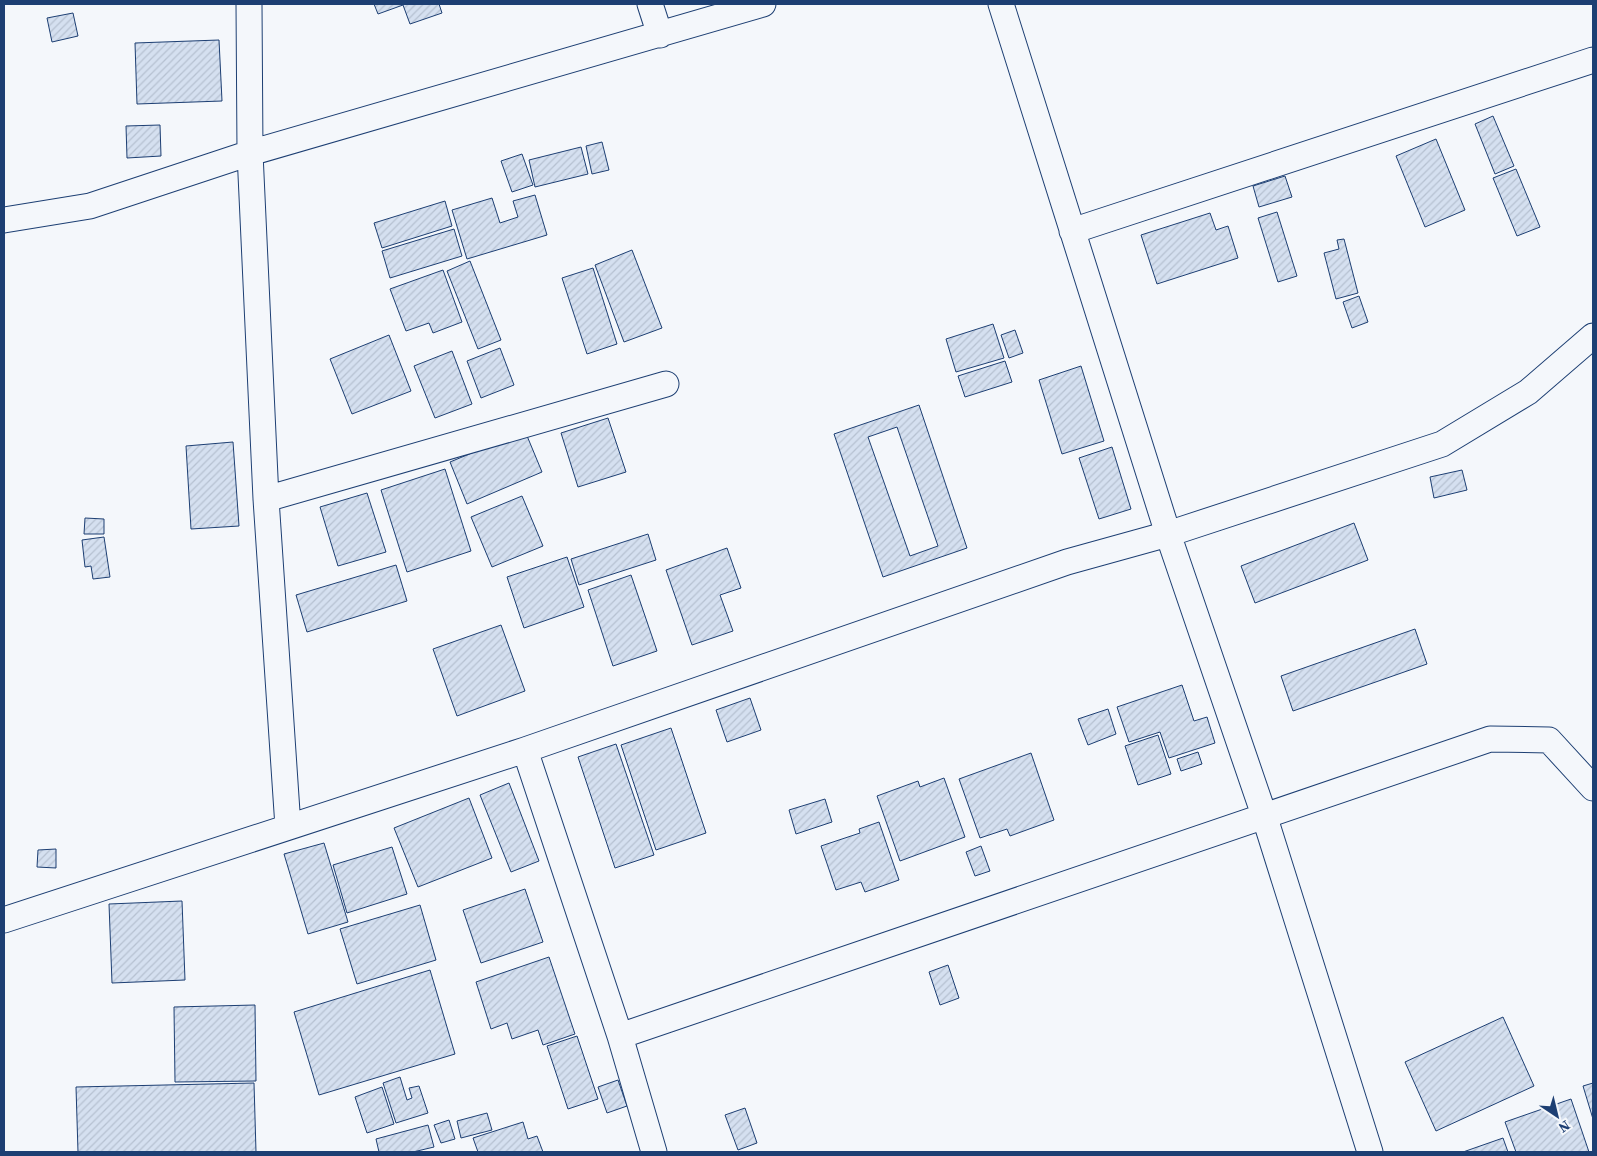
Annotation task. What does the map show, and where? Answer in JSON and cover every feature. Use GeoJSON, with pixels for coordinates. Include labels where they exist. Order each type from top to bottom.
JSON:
{"type":"FeatureCollection","features":[{"type":"Feature","properties":{"kind":"street"},"geometry":{"type":"LineString","coordinates":[[249,4],[250,153],[266,499],[288,827]]}},
{"type":"Feature","properties":{"kind":"street"},"geometry":{"type":"LineString","coordinates":[[650,4],[660,35]]}},
{"type":"Feature","properties":{"kind":"street"},"geometry":{"type":"LineString","coordinates":[[4,220],[90,206],[250,153],[763,4]]}},
{"type":"Feature","properties":{"kind":"street"},"geometry":{"type":"LineString","coordinates":[[1001,4],[1168,534],[1264,815],[1370,1152]]}},
{"type":"Feature","properties":{"kind":"street"},"geometry":{"type":"LineString","coordinates":[[1072,231],[1593,60]]}},
{"type":"Feature","properties":{"kind":"street"},"geometry":{"type":"LineString","coordinates":[[4,920],[525,750],[1067,562],[1168,534],[1442,444],[1528,392],[1593,336]]}},
{"type":"Feature","properties":{"kind":"street"},"geometry":{"type":"LineString","coordinates":[[266,499],[666,384]]}},
{"type":"Feature","properties":{"kind":"street"},"geometry":{"type":"LineString","coordinates":[[620,1036],[1490,739],[1549,740],[1593,788]]}},
{"type":"Feature","properties":{"kind":"street"},"geometry":{"type":"LineString","coordinates":[[525,750],[620,1036],[654,1152]]}},
{"type":"Feature","properties":{"kind":"building"},"geometry":{"type":"Polygon","coordinates":[[[374,4],[439,4],[442,13],[410,24],[403,5],[378,14],[374,4]]]}},
{"type":"Feature","properties":{"kind":"building"},"geometry":{"type":"Polygon","coordinates":[[[73,13],[78,36],[52,42],[47,18],[73,13]]]}},
{"type":"Feature","properties":{"kind":"building"},"geometry":{"type":"Polygon","coordinates":[[[219,40],[222,101],[137,104],[135,43],[219,40]]]}},
{"type":"Feature","properties":{"kind":"building"},"geometry":{"type":"Polygon","coordinates":[[[1493,116],[1514,166],[1495,174],[1475,124],[1493,116]]]}},
{"type":"Feature","properties":{"kind":"building"},"geometry":{"type":"Polygon","coordinates":[[[160,125],[161,156],[127,158],[126,126],[160,125]]]}},
{"type":"Feature","properties":{"kind":"building"},"geometry":{"type":"Polygon","coordinates":[[[1436,139],[1465,210],[1425,227],[1396,156],[1436,139]]]}},
{"type":"Feature","properties":{"kind":"building"},"geometry":{"type":"Polygon","coordinates":[[[602,142],[609,170],[592,174],[586,146],[602,142]]]}},
{"type":"Feature","properties":{"kind":"building"},"geometry":{"type":"Polygon","coordinates":[[[581,147],[588,174],[535,187],[529,160],[581,147]]]}},
{"type":"Feature","properties":{"kind":"building"},"geometry":{"type":"Polygon","coordinates":[[[522,154],[533,185],[512,192],[501,161],[522,154]]]}},
{"type":"Feature","properties":{"kind":"building"},"geometry":{"type":"Polygon","coordinates":[[[1516,169],[1540,227],[1517,236],[1493,178],[1516,169]]]}},
{"type":"Feature","properties":{"kind":"building"},"geometry":{"type":"Polygon","coordinates":[[[1285,176],[1292,197],[1259,207],[1253,186],[1285,176]]]}},
{"type":"Feature","properties":{"kind":"building"},"geometry":{"type":"Polygon","coordinates":[[[535,195],[547,235],[467,259],[452,210],[492,198],[500,223],[518,217],[513,201],[535,195]]]}},
{"type":"Feature","properties":{"kind":"building"},"geometry":{"type":"Polygon","coordinates":[[[445,201],[452,226],[382,248],[374,223],[445,201]]]}},
{"type":"Feature","properties":{"kind":"building"},"geometry":{"type":"Polygon","coordinates":[[[1277,212],[1297,276],[1278,282],[1258,218],[1277,212]]]}},
{"type":"Feature","properties":{"kind":"building"},"geometry":{"type":"Polygon","coordinates":[[[1210,213],[1216,230],[1228,226],[1238,258],[1157,284],[1141,235],[1210,213]]]}},
{"type":"Feature","properties":{"kind":"building"},"geometry":{"type":"Polygon","coordinates":[[[454,229],[462,256],[390,278],[382,251],[454,229]]]}},
{"type":"Feature","properties":{"kind":"building"},"geometry":{"type":"Polygon","coordinates":[[[1344,239],[1358,293],[1336,299],[1324,253],[1339,249],[1337,240],[1344,239]]]}},
{"type":"Feature","properties":{"kind":"building"},"geometry":{"type":"Polygon","coordinates":[[[632,250],[662,328],[624,342],[595,265],[632,250]]]}},
{"type":"Feature","properties":{"kind":"building"},"geometry":{"type":"Polygon","coordinates":[[[470,261],[501,340],[478,349],[447,271],[470,261]]]}},
{"type":"Feature","properties":{"kind":"building"},"geometry":{"type":"Polygon","coordinates":[[[593,268],[617,344],[587,354],[562,278],[593,268]]]}},
{"type":"Feature","properties":{"kind":"building"},"geometry":{"type":"Polygon","coordinates":[[[443,270],[462,322],[433,333],[429,323],[406,331],[390,289],[443,270]]]}},
{"type":"Feature","properties":{"kind":"building"},"geometry":{"type":"Polygon","coordinates":[[[1359,296],[1368,322],[1352,328],[1343,302],[1359,296]]]}},
{"type":"Feature","properties":{"kind":"building"},"geometry":{"type":"Polygon","coordinates":[[[993,324],[1004,358],[956,372],[946,339],[993,324]]]}},
{"type":"Feature","properties":{"kind":"building"},"geometry":{"type":"Polygon","coordinates":[[[1015,330],[1023,353],[1009,358],[1001,335],[1015,330]]]}},
{"type":"Feature","properties":{"kind":"building"},"geometry":{"type":"Polygon","coordinates":[[[389,335],[411,391],[352,414],[330,359],[389,335]]]}},
{"type":"Feature","properties":{"kind":"building"},"geometry":{"type":"Polygon","coordinates":[[[500,348],[514,385],[481,398],[467,361],[500,348]]]}},
{"type":"Feature","properties":{"kind":"building"},"geometry":{"type":"Polygon","coordinates":[[[452,351],[472,404],[435,418],[414,366],[452,351]]]}},
{"type":"Feature","properties":{"kind":"building"},"geometry":{"type":"Polygon","coordinates":[[[1005,361],[1012,382],[965,397],[958,376],[1005,361]]]}},
{"type":"Feature","properties":{"kind":"building"},"geometry":{"type":"Polygon","coordinates":[[[1081,366],[1104,441],[1062,454],[1039,380],[1081,366]]]}},
{"type":"Feature","properties":{"kind":"building"},"geometry":{"type":"Polygon","coordinates":[[[919,405],[967,548],[883,577],[834,434],[919,405]],[[897,427],[868,437],[910,556],[938,546],[897,427]]]}},
{"type":"Feature","properties":{"kind":"building"},"geometry":{"type":"Polygon","coordinates":[[[608,418],[626,472],[578,487],[561,433],[608,418]]]}},
{"type":"Feature","properties":{"kind":"building"},"geometry":{"type":"Polygon","coordinates":[[[525,431],[542,472],[467,504],[450,462],[525,431]]]}},
{"type":"Feature","properties":{"kind":"building"},"geometry":{"type":"Polygon","coordinates":[[[233,442],[239,526],[191,529],[186,446],[233,442]]]}},
{"type":"Feature","properties":{"kind":"building"},"geometry":{"type":"Polygon","coordinates":[[[1112,447],[1131,509],[1099,519],[1079,458],[1112,447]]]}},
{"type":"Feature","properties":{"kind":"building"},"geometry":{"type":"Polygon","coordinates":[[[445,469],[471,551],[407,572],[381,490],[445,469]]]}},
{"type":"Feature","properties":{"kind":"building"},"geometry":{"type":"Polygon","coordinates":[[[1462,470],[1467,490],[1434,498],[1430,477],[1462,470]]]}},
{"type":"Feature","properties":{"kind":"building"},"geometry":{"type":"Polygon","coordinates":[[[367,493],[386,552],[338,566],[320,507],[367,493]]]}},
{"type":"Feature","properties":{"kind":"building"},"geometry":{"type":"Polygon","coordinates":[[[522,496],[543,546],[492,567],[471,517],[522,496]]]}},
{"type":"Feature","properties":{"kind":"building"},"geometry":{"type":"Polygon","coordinates":[[[85,518],[104,519],[104,534],[84,534],[85,518]]]}},
{"type":"Feature","properties":{"kind":"building"},"geometry":{"type":"Polygon","coordinates":[[[1354,523],[1368,560],[1255,603],[1241,566],[1354,523]]]}},
{"type":"Feature","properties":{"kind":"building"},"geometry":{"type":"Polygon","coordinates":[[[648,534],[656,560],[579,585],[571,559],[648,534]]]}},
{"type":"Feature","properties":{"kind":"building"},"geometry":{"type":"Polygon","coordinates":[[[104,537],[110,577],[93,579],[91,566],[85,567],[82,540],[104,537]]]}},
{"type":"Feature","properties":{"kind":"building"},"geometry":{"type":"Polygon","coordinates":[[[727,548],[741,588],[720,595],[733,631],[692,645],[666,570],[727,548]]]}},
{"type":"Feature","properties":{"kind":"building"},"geometry":{"type":"Polygon","coordinates":[[[567,557],[584,607],[524,628],[507,577],[567,557]]]}},
{"type":"Feature","properties":{"kind":"building"},"geometry":{"type":"Polygon","coordinates":[[[396,565],[407,601],[307,632],[296,595],[396,565]]]}},
{"type":"Feature","properties":{"kind":"building"},"geometry":{"type":"Polygon","coordinates":[[[631,575],[657,651],[613,666],[588,590],[631,575]]]}},
{"type":"Feature","properties":{"kind":"building"},"geometry":{"type":"Polygon","coordinates":[[[501,625],[525,691],[457,716],[433,649],[501,625]]]}},
{"type":"Feature","properties":{"kind":"building"},"geometry":{"type":"Polygon","coordinates":[[[1415,629],[1427,664],[1293,711],[1281,676],[1415,629]]]}},
{"type":"Feature","properties":{"kind":"building"},"geometry":{"type":"Polygon","coordinates":[[[1182,685],[1194,721],[1207,717],[1215,743],[1169,758],[1160,732],[1129,742],[1117,707],[1182,685]]]}},
{"type":"Feature","properties":{"kind":"building"},"geometry":{"type":"Polygon","coordinates":[[[750,698],[761,730],[727,742],[716,710],[750,698]]]}},
{"type":"Feature","properties":{"kind":"building"},"geometry":{"type":"Polygon","coordinates":[[[1108,709],[1116,734],[1088,745],[1078,719],[1108,709]]]}},
{"type":"Feature","properties":{"kind":"building"},"geometry":{"type":"Polygon","coordinates":[[[671,728],[706,833],[656,850],[621,745],[671,728]]]}},
{"type":"Feature","properties":{"kind":"building"},"geometry":{"type":"Polygon","coordinates":[[[1158,735],[1171,774],[1138,785],[1125,746],[1158,735]]]}},
{"type":"Feature","properties":{"kind":"building"},"geometry":{"type":"Polygon","coordinates":[[[616,744],[654,855],[615,868],[578,757],[616,744]]]}},
{"type":"Feature","properties":{"kind":"building"},"geometry":{"type":"Polygon","coordinates":[[[1198,752],[1202,764],[1181,771],[1177,759],[1198,752]]]}},
{"type":"Feature","properties":{"kind":"building"},"geometry":{"type":"Polygon","coordinates":[[[1031,753],[1054,820],[1010,836],[1007,829],[980,838],[959,779],[1031,753]]]}},
{"type":"Feature","properties":{"kind":"building"},"geometry":{"type":"Polygon","coordinates":[[[944,778],[965,837],[900,861],[877,796],[918,781],[920,787],[944,778]]]}},
{"type":"Feature","properties":{"kind":"building"},"geometry":{"type":"Polygon","coordinates":[[[509,783],[539,861],[511,872],[480,795],[509,783]]]}},
{"type":"Feature","properties":{"kind":"building"},"geometry":{"type":"Polygon","coordinates":[[[469,798],[492,858],[418,887],[394,828],[469,798]]]}},
{"type":"Feature","properties":{"kind":"building"},"geometry":{"type":"Polygon","coordinates":[[[825,799],[832,822],[796,834],[789,810],[825,799]]]}},
{"type":"Feature","properties":{"kind":"building"},"geometry":{"type":"Polygon","coordinates":[[[879,822],[899,880],[865,892],[861,882],[836,890],[821,846],[860,833],[859,829],[879,822]]]}},
{"type":"Feature","properties":{"kind":"building"},"geometry":{"type":"Polygon","coordinates":[[[324,843],[348,922],[308,934],[284,854],[324,843]]]}},
{"type":"Feature","properties":{"kind":"building"},"geometry":{"type":"Polygon","coordinates":[[[981,846],[990,871],[975,876],[966,852],[981,846]]]}},
{"type":"Feature","properties":{"kind":"building"},"geometry":{"type":"Polygon","coordinates":[[[392,847],[407,894],[347,913],[333,865],[392,847]]]}},
{"type":"Feature","properties":{"kind":"building"},"geometry":{"type":"Polygon","coordinates":[[[56,849],[56,868],[37,867],[38,850],[56,849]]]}},
{"type":"Feature","properties":{"kind":"building"},"geometry":{"type":"Polygon","coordinates":[[[525,889],[543,942],[481,963],[463,910],[525,889]]]}},
{"type":"Feature","properties":{"kind":"building"},"geometry":{"type":"Polygon","coordinates":[[[182,901],[185,980],[112,983],[109,904],[182,901]]]}},
{"type":"Feature","properties":{"kind":"building"},"geometry":{"type":"Polygon","coordinates":[[[420,905],[436,960],[357,984],[340,929],[420,905]]]}},
{"type":"Feature","properties":{"kind":"building"},"geometry":{"type":"Polygon","coordinates":[[[549,957],[575,1034],[543,1045],[538,1030],[512,1039],[507,1023],[491,1029],[476,982],[549,957]]]}},
{"type":"Feature","properties":{"kind":"building"},"geometry":{"type":"Polygon","coordinates":[[[948,965],[959,998],[940,1005],[929,972],[948,965]]]}},
{"type":"Feature","properties":{"kind":"building"},"geometry":{"type":"Polygon","coordinates":[[[430,970],[455,1054],[319,1095],[294,1012],[430,970]]]}},
{"type":"Feature","properties":{"kind":"building"},"geometry":{"type":"Polygon","coordinates":[[[255,1005],[256,1081],[175,1082],[174,1007],[255,1005]]]}},
{"type":"Feature","properties":{"kind":"building"},"geometry":{"type":"Polygon","coordinates":[[[1503,1017],[1534,1086],[1436,1131],[1405,1062],[1503,1017]]]}},
{"type":"Feature","properties":{"kind":"building"},"geometry":{"type":"Polygon","coordinates":[[[577,1036],[598,1099],[568,1109],[547,1046],[577,1036]]]}},
{"type":"Feature","properties":{"kind":"building"},"geometry":{"type":"Polygon","coordinates":[[[400,1077],[407,1100],[412,1098],[409,1088],[419,1086],[428,1113],[396,1123],[383,1083],[400,1077]]]}},
{"type":"Feature","properties":{"kind":"building"},"geometry":{"type":"Polygon","coordinates":[[[618,1080],[627,1106],[607,1113],[598,1087],[618,1080]]]}},
{"type":"Feature","properties":{"kind":"building"},"geometry":{"type":"Polygon","coordinates":[[[254,1083],[256,1152],[78,1152],[76,1087],[254,1083]]]}},
{"type":"Feature","properties":{"kind":"building"},"geometry":{"type":"Polygon","coordinates":[[[1593,1083],[1593,1119],[1583,1086],[1593,1083]]]}},
{"type":"Feature","properties":{"kind":"building"},"geometry":{"type":"Polygon","coordinates":[[[382,1087],[394,1124],[367,1133],[355,1097],[382,1087]]]}},
{"type":"Feature","properties":{"kind":"building"},"geometry":{"type":"Polygon","coordinates":[[[1571,1099],[1589,1152],[1516,1152],[1505,1122],[1571,1099]]]}},
{"type":"Feature","properties":{"kind":"building"},"geometry":{"type":"Polygon","coordinates":[[[745,1108],[757,1143],[738,1150],[725,1115],[745,1108]]]}},
{"type":"Feature","properties":{"kind":"building"},"geometry":{"type":"Polygon","coordinates":[[[487,1113],[492,1130],[461,1138],[457,1121],[487,1113]]]}},
{"type":"Feature","properties":{"kind":"building"},"geometry":{"type":"Polygon","coordinates":[[[449,1120],[455,1139],[441,1143],[434,1125],[449,1120]]]}},
{"type":"Feature","properties":{"kind":"building"},"geometry":{"type":"Polygon","coordinates":[[[523,1122],[528,1139],[537,1136],[543,1152],[478,1152],[473,1138],[523,1122]]]}},
{"type":"Feature","properties":{"kind":"building"},"geometry":{"type":"Polygon","coordinates":[[[428,1125],[434,1147],[413,1152],[379,1152],[376,1139],[428,1125]]]}},
{"type":"Feature","properties":{"kind":"building"},"geometry":{"type":"Polygon","coordinates":[[[1503,1138],[1508,1152],[1463,1152],[1503,1138]]]}}]}
